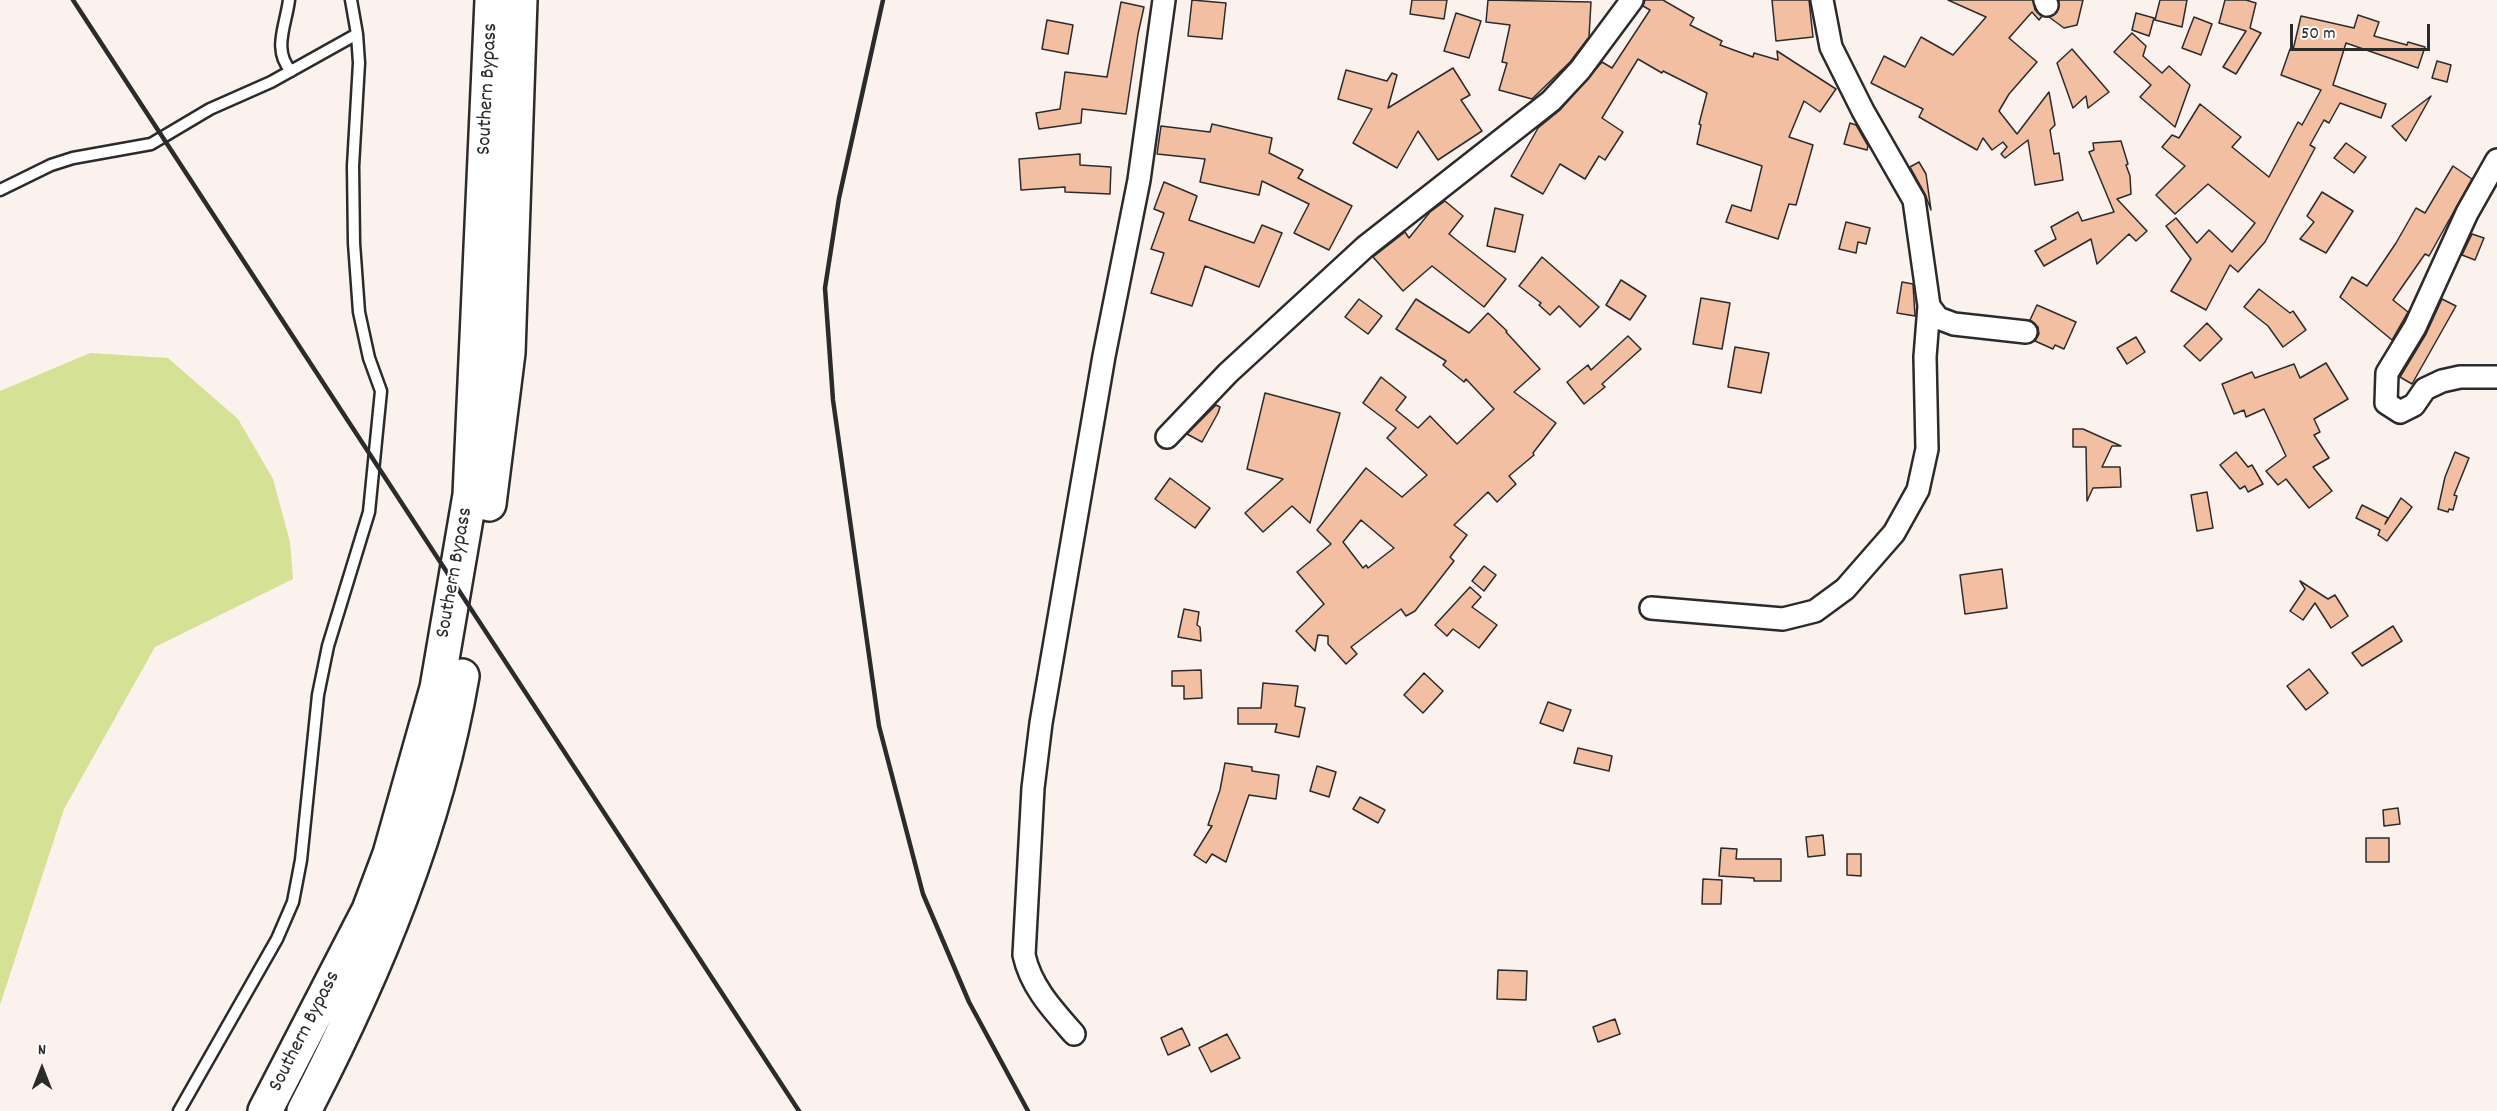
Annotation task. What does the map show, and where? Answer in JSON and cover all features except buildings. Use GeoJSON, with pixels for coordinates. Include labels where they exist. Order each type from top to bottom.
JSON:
{"type":"FeatureCollection","features":[{"type":"Feature","properties":{"kind":"highway","name":"Southern Bypass"},"geometry":{"type":"LineString","coordinates":[[265,1111],[369,910],[390,854],[437,688],[470,495],[492,0]]}},
{"type":"Feature","properties":{"kind":"highway","name":"Southern Bypass"},"geometry":{"type":"LineString","coordinates":[[304,1111],[356,1004],[397,911],[435,791],[459,691],[490,494],[508,353],[520,0]]}},
{"type":"Feature","properties":{"kind":"street"},"geometry":{"type":"LineString","coordinates":[[1074,1034],[1027,972],[1024,955],[1034,771],[1104,356],[1139,180],[1164,0]]}},
{"type":"Feature","properties":{"kind":"street"},"geometry":{"type":"LineString","coordinates":[[1167,437],[1261,342],[1365,247],[1551,101],[1580,70],[1632,0]]}},
{"type":"Feature","properties":{"kind":"street"},"geometry":{"type":"LineString","coordinates":[[1651,608],[1783,619],[1815,611],[1845,589],[1894,532],[1918,490],[1927,449],[1924,357],[1929,306],[1914,200],[1863,111],[1831,46],[1822,0]]}},
{"type":"Feature","properties":{"kind":"street"},"geometry":{"type":"LineString","coordinates":[[2497,160],[2467,213],[2415,327],[2387,372],[2386,403],[2400,412],[2414,405],[2425,388],[2442,381],[2460,376],[2497,377]]}},
{"type":"Feature","properties":{"kind":"street"},"geometry":{"type":"LineString","coordinates":[[1929,306],[1938,318],[1954,324],[2026,332]]}},
{"type":"Feature","properties":{"kind":"lane"},"geometry":{"type":"LineString","coordinates":[[289,0],[281,43],[282,58],[291,71]]}},
{"type":"Feature","properties":{"kind":"lane"},"geometry":{"type":"LineString","coordinates":[[179,1111],[277,939],[293,902],[301,860],[318,695],[339,603],[369,512],[381,391],[369,358],[358,300],[353,166],[359,63],[351,0]]}},
{"type":"Feature","properties":{"kind":"lane"},"geometry":{"type":"LineString","coordinates":[[0,190],[51,165],[74,158],[151,144],[210,109],[245,95],[357,34]]}},
{"type":"Feature","properties":{"kind":"green space"},"geometry":{"type":"Polygon","coordinates":[[[90,353],[168,358],[238,419],[273,479],[290,542],[293,579],[155,647],[64,809],[0,1005],[0,391],[90,353]]]}},
{"type":"Feature","properties":{"kind":"railway"},"geometry":{"type":"LineString","coordinates":[[73,0],[799,1111]]}},
{"type":"Feature","properties":{"kind":"railway"},"geometry":{"type":"LineString","coordinates":[[883,0],[839,198],[825,288],[833,400],[879,726],[923,894],[969,1002],[1028,1111]]}}]}
